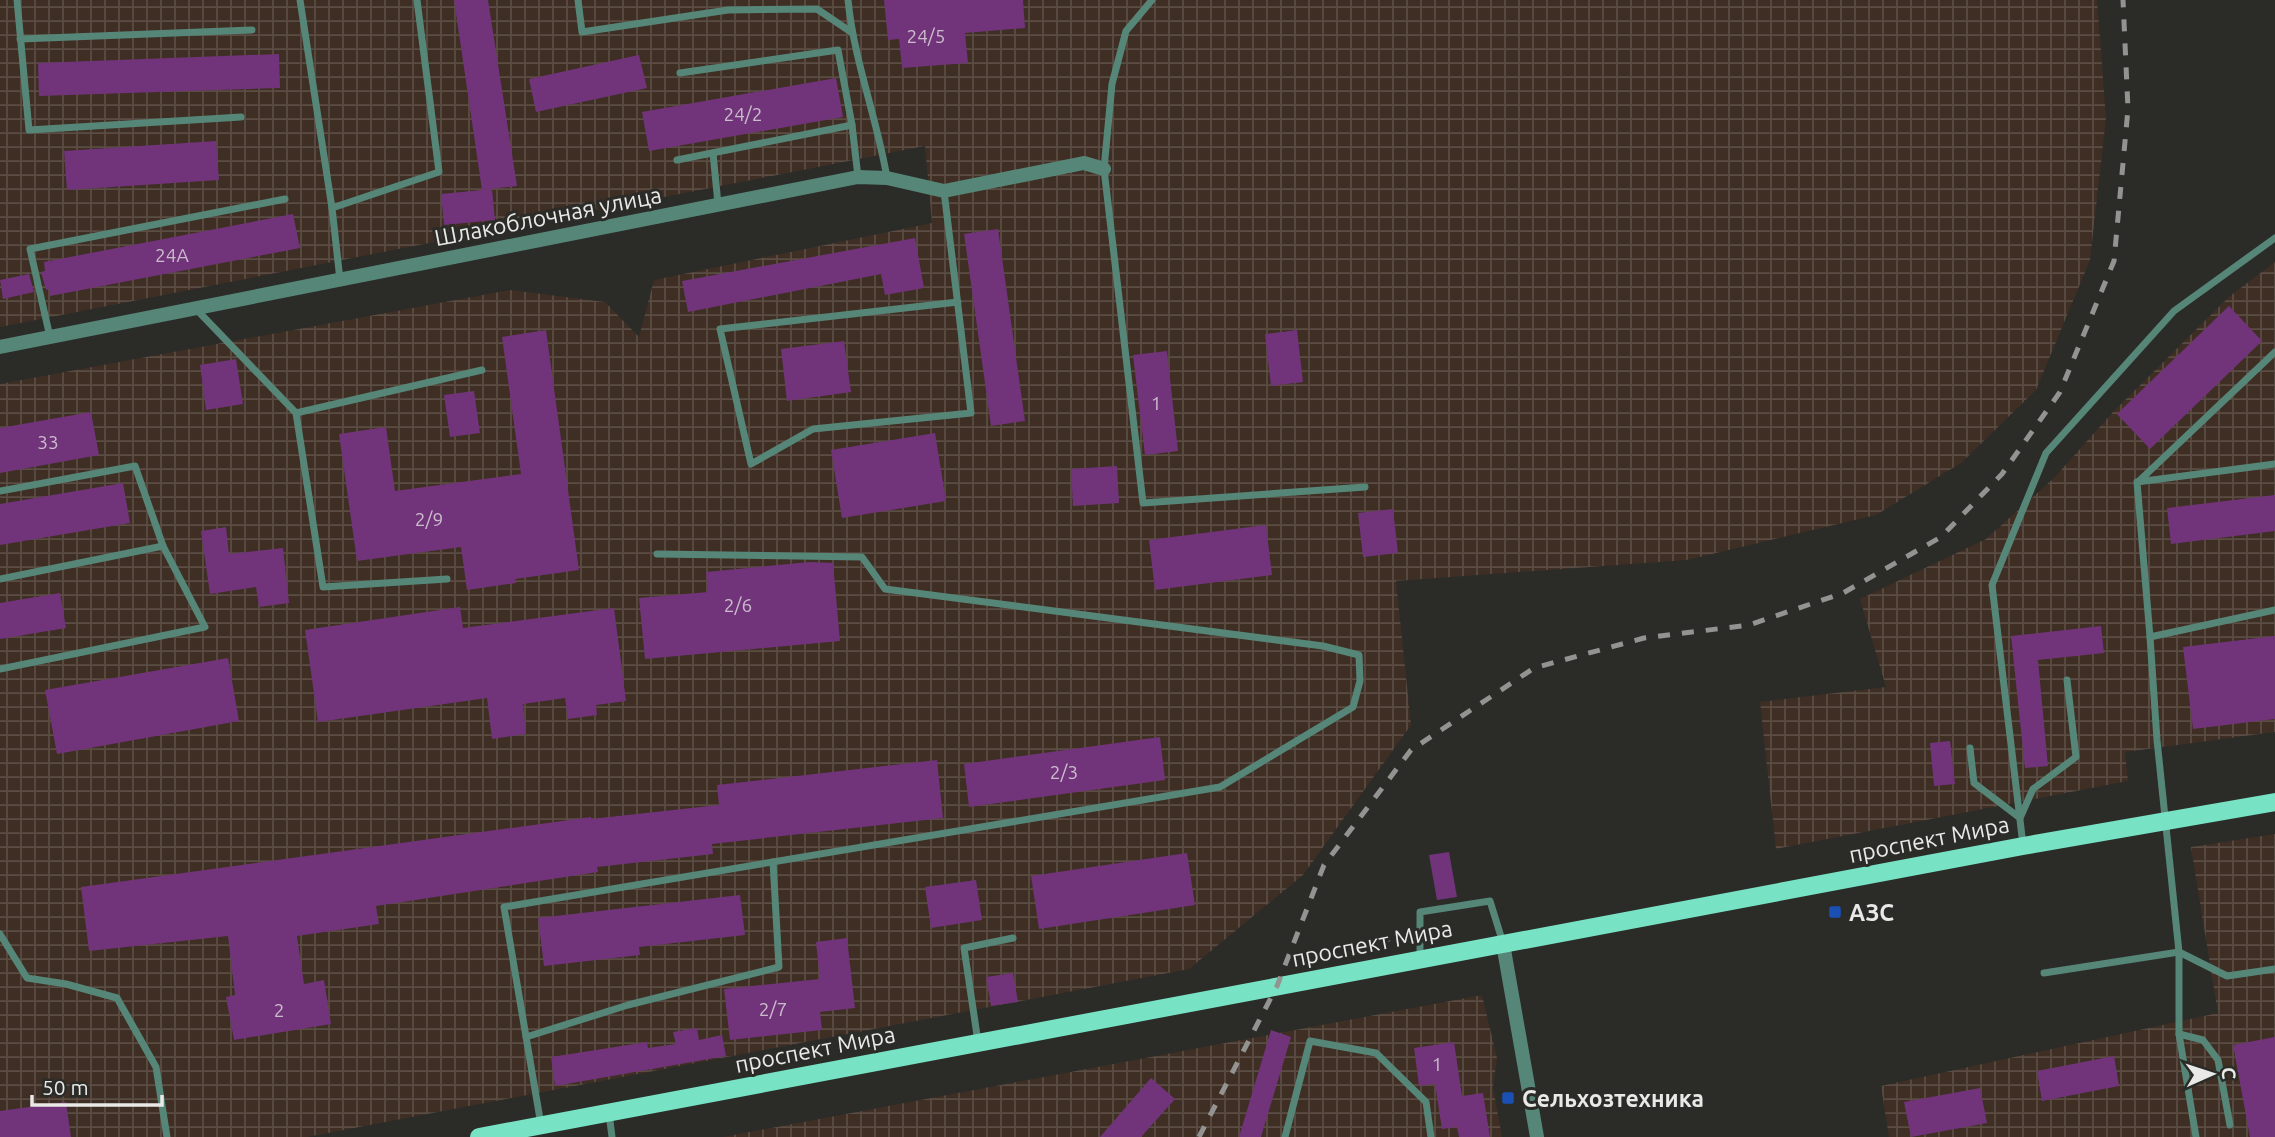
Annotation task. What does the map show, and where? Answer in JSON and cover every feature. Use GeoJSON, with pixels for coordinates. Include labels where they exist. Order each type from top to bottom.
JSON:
{"type":"FeatureCollection","features":[{"type":"Feature","properties":{"kind":"main road","name":"проспект Мира"},"geometry":{"type":"LineString","coordinates":[[479,1137],[2023,846],[2275,802]]}},
{"type":"Feature","properties":{"kind":"street","name":"Шлакоблочная улица"},"geometry":{"type":"LineString","coordinates":[[0,347],[858,177],[887,178],[944,191],[1084,163],[1104,169]]}},
{"type":"Feature","properties":{"kind":"street"},"geometry":{"type":"LineString","coordinates":[[1503,944],[1537,1137]]}},
{"type":"Feature","properties":{"kind":"lane"},"geometry":{"type":"LineString","coordinates":[[17,0],[29,130],[241,117]]}},
{"type":"Feature","properties":{"kind":"lane"},"geometry":{"type":"LineString","coordinates":[[300,0],[332,208],[340,280]]}},
{"type":"Feature","properties":{"kind":"lane"},"geometry":{"type":"LineString","coordinates":[[332,208],[439,172],[417,0]]}},
{"type":"Feature","properties":{"kind":"lane"},"geometry":{"type":"LineString","coordinates":[[578,0],[582,32],[728,10],[817,9],[851,32]]}},
{"type":"Feature","properties":{"kind":"lane"},"geometry":{"type":"LineString","coordinates":[[848,0],[851,32],[882,146],[887,178]]}},
{"type":"Feature","properties":{"kind":"lane"},"geometry":{"type":"LineString","coordinates":[[1152,0],[1126,31],[1112,84],[1104,169],[1143,503],[1366,487]]}},
{"type":"Feature","properties":{"kind":"lane"},"geometry":{"type":"LineString","coordinates":[[20,39],[252,30]]}},
{"type":"Feature","properties":{"kind":"lane"},"geometry":{"type":"LineString","coordinates":[[680,73],[838,50],[852,125],[858,177]]}},
{"type":"Feature","properties":{"kind":"lane"},"geometry":{"type":"LineString","coordinates":[[677,160],[852,125]]}},
{"type":"Feature","properties":{"kind":"lane"},"geometry":{"type":"LineString","coordinates":[[713,153],[718,205]]}},
{"type":"Feature","properties":{"kind":"lane"},"geometry":{"type":"LineString","coordinates":[[944,191],[958,302],[971,413],[813,429],[751,464],[720,329],[958,302]]}},
{"type":"Feature","properties":{"kind":"lane"},"geometry":{"type":"LineString","coordinates":[[50,337],[30,249],[285,199]]}},
{"type":"Feature","properties":{"kind":"lane"},"geometry":{"type":"LineString","coordinates":[[2023,846],[1992,584],[2046,453],[2174,311],[2275,238]]}},
{"type":"Feature","properties":{"kind":"lane"},"geometry":{"type":"LineString","coordinates":[[196,308],[296,413],[323,587],[447,579]]}},
{"type":"Feature","properties":{"kind":"lane"},"geometry":{"type":"LineString","coordinates":[[2137,482],[2275,352]]}},
{"type":"Feature","properties":{"kind":"lane"},"geometry":{"type":"LineString","coordinates":[[296,413],[482,370]]}},
{"type":"Feature","properties":{"kind":"lane"},"geometry":{"type":"LineString","coordinates":[[2137,482],[2275,464]]}},
{"type":"Feature","properties":{"kind":"lane"},"geometry":{"type":"LineString","coordinates":[[0,491],[135,466],[163,546],[205,627],[0,669]]}},
{"type":"Feature","properties":{"kind":"lane"},"geometry":{"type":"LineString","coordinates":[[2137,482],[2165,821],[2179,952],[2179,1034],[2196,1137]]}},
{"type":"Feature","properties":{"kind":"lane"},"geometry":{"type":"LineString","coordinates":[[0,579],[163,546]]}},
{"type":"Feature","properties":{"kind":"lane"},"geometry":{"type":"LineString","coordinates":[[541,1126],[504,907],[1220,787],[1353,707],[1360,681],[1359,655],[1323,646],[885,589],[862,557],[657,554]]}},
{"type":"Feature","properties":{"kind":"lane"},"geometry":{"type":"LineString","coordinates":[[2150,637],[2275,610]]}},
{"type":"Feature","properties":{"kind":"lane"},"geometry":{"type":"LineString","coordinates":[[2020,818],[2033,789],[2076,757],[2067,680]]}},
{"type":"Feature","properties":{"kind":"lane"},"geometry":{"type":"LineString","coordinates":[[1970,748],[1973,783],[2020,818]]}},
{"type":"Feature","properties":{"kind":"lane"},"geometry":{"type":"LineString","coordinates":[[526,1037],[628,1005],[779,967],[773,862]]}},
{"type":"Feature","properties":{"kind":"lane"},"geometry":{"type":"LineString","coordinates":[[1420,959],[1420,912],[1490,901],[1503,944]]}},
{"type":"Feature","properties":{"kind":"lane"},"geometry":{"type":"LineString","coordinates":[[0,934],[27,978],[66,984],[117,998],[156,1067],[167,1137]]}},
{"type":"Feature","properties":{"kind":"lane"},"geometry":{"type":"LineString","coordinates":[[978,1043],[964,948],[1013,939]]}},
{"type":"Feature","properties":{"kind":"lane"},"geometry":{"type":"LineString","coordinates":[[2044,973],[2179,952],[2227,976],[2275,969]]}},
{"type":"Feature","properties":{"kind":"lane"},"geometry":{"type":"LineString","coordinates":[[2179,1034],[2203,1040],[2218,1060],[2230,1125]]}},
{"type":"Feature","properties":{"kind":"lane"},"geometry":{"type":"LineString","coordinates":[[1285,1137],[1310,1041],[1376,1053],[1426,1102],[1431,1137]]}},
{"type":"Feature","properties":{"kind":"lane"},"geometry":{"type":"LineString","coordinates":[[609,1113],[612,1137]]}},
{"type":"Feature","properties":{"kind":"path"},"geometry":{"type":"LineString","coordinates":[[1388,940],[1420,934]]}},
{"type":"Feature","properties":{"kind":"shaded area"},"geometry":{"type":"Polygon","coordinates":[[[0,0],[2097,0],[2106,118],[2090,260],[2036,390],[1961,463],[1876,515],[1687,560],[1396,581],[1411,725],[1303,875],[1189,969],[307,1137],[0,1137],[0,384],[510,290],[605,302],[639,337],[654,280],[932,223],[925,146],[0,327],[0,0]]]}},
{"type":"Feature","properties":{"kind":"shaded area"},"geometry":{"type":"Polygon","coordinates":[[[2275,262],[2275,732],[2125,752],[2128,781],[1776,849],[1760,702],[1886,687],[1860,599],[1986,539],[2054,478],[2113,412],[2230,296],[2275,262]]]}},
{"type":"Feature","properties":{"kind":"shaded area"},"geometry":{"type":"Polygon","coordinates":[[[2275,834],[2275,1137],[1889,1137],[1881,1086],[2218,1013],[2191,847],[2275,834]]]}},
{"type":"Feature","properties":{"kind":"shaded area"},"geometry":{"type":"Polygon","coordinates":[[[1482,995],[1497,1058],[1493,1087],[1502,1137],[723,1137],[1482,995]]]}},
{"type":"Feature","properties":{"kind":"building"},"geometry":{"type":"Polygon","coordinates":[[[454,0],[488,0],[517,186],[482,190],[454,0]]]}},
{"type":"Feature","properties":{"kind":"building"},"geometry":{"type":"Polygon","coordinates":[[[884,0],[1023,0],[1025,28],[965,33],[968,63],[902,68],[899,39],[888,40],[884,0]]]}},
{"type":"Feature","properties":{"kind":"building"},"geometry":{"type":"Polygon","coordinates":[[[279,54],[280,88],[39,96],[38,63],[279,54]]]}},
{"type":"Feature","properties":{"kind":"building"},"geometry":{"type":"Polygon","coordinates":[[[639,55],[647,88],[536,112],[529,79],[639,55]]]}},
{"type":"Feature","properties":{"kind":"building"},"geometry":{"type":"Polygon","coordinates":[[[836,78],[843,117],[649,151],[642,112],[836,78]]]}},
{"type":"Feature","properties":{"kind":"building"},"geometry":{"type":"Polygon","coordinates":[[[216,141],[219,180],[67,190],[64,151],[216,141]]]}},
{"type":"Feature","properties":{"kind":"building"},"geometry":{"type":"Polygon","coordinates":[[[492,189],[495,220],[444,225],[441,194],[492,189]]]}},
{"type":"Feature","properties":{"kind":"building"},"geometry":{"type":"Polygon","coordinates":[[[293,214],[300,248],[50,296],[41,272],[45,271],[44,262],[293,214]]]}},
{"type":"Feature","properties":{"kind":"building"},"geometry":{"type":"Polygon","coordinates":[[[998,229],[1025,421],[991,426],[964,234],[998,229]]]}},
{"type":"Feature","properties":{"kind":"building"},"geometry":{"type":"Polygon","coordinates":[[[915,238],[924,288],[885,295],[881,274],[688,312],[682,281],[915,238]]]}},
{"type":"Feature","properties":{"kind":"building"},"geometry":{"type":"Polygon","coordinates":[[[29,274],[34,292],[3,299],[0,280],[29,274]]]}},
{"type":"Feature","properties":{"kind":"building"},"geometry":{"type":"Polygon","coordinates":[[[2229,306],[2262,341],[2150,449],[2117,414],[2229,306]]]}},
{"type":"Feature","properties":{"kind":"building"},"geometry":{"type":"Polygon","coordinates":[[[546,330],[579,570],[515,579],[516,583],[467,590],[461,547],[357,561],[339,434],[386,427],[395,491],[521,474],[502,337],[546,330]]]}},
{"type":"Feature","properties":{"kind":"building"},"geometry":{"type":"Polygon","coordinates":[[[1297,330],[1303,382],[1271,386],[1265,334],[1297,330]]]}},
{"type":"Feature","properties":{"kind":"building"},"geometry":{"type":"Polygon","coordinates":[[[844,341],[851,392],[787,401],[781,349],[844,341]]]}},
{"type":"Feature","properties":{"kind":"building"},"geometry":{"type":"Polygon","coordinates":[[[1167,351],[1178,451],[1145,455],[1133,355],[1167,351]]]}},
{"type":"Feature","properties":{"kind":"building"},"geometry":{"type":"Polygon","coordinates":[[[236,359],[243,404],[206,410],[200,365],[236,359]]]}},
{"type":"Feature","properties":{"kind":"building"},"geometry":{"type":"Polygon","coordinates":[[[474,391],[480,433],[450,437],[444,395],[474,391]]]}},
{"type":"Feature","properties":{"kind":"building"},"geometry":{"type":"Polygon","coordinates":[[[91,412],[99,455],[0,473],[0,428],[91,412]]]}},
{"type":"Feature","properties":{"kind":"building"},"geometry":{"type":"Polygon","coordinates":[[[935,433],[946,501],[842,518],[831,450],[935,433]]]}},
{"type":"Feature","properties":{"kind":"building"},"geometry":{"type":"Polygon","coordinates":[[[1117,466],[1119,503],[1073,506],[1071,469],[1117,466]]]}},
{"type":"Feature","properties":{"kind":"building"},"geometry":{"type":"Polygon","coordinates":[[[123,483],[130,523],[0,545],[0,504],[123,483]]]}},
{"type":"Feature","properties":{"kind":"building"},"geometry":{"type":"Polygon","coordinates":[[[2275,495],[2275,531],[2171,544],[2167,508],[2275,495]]]}},
{"type":"Feature","properties":{"kind":"building"},"geometry":{"type":"Polygon","coordinates":[[[1393,509],[1398,553],[1363,557],[1358,513],[1393,509]]]}},
{"type":"Feature","properties":{"kind":"building"},"geometry":{"type":"Polygon","coordinates":[[[1266,525],[1272,575],[1155,590],[1149,540],[1266,525]]]}},
{"type":"Feature","properties":{"kind":"building"},"geometry":{"type":"Polygon","coordinates":[[[226,527],[229,554],[283,548],[289,603],[259,607],[256,587],[210,594],[201,531],[226,527]]]}},
{"type":"Feature","properties":{"kind":"building"},"geometry":{"type":"Polygon","coordinates":[[[810,562],[833,563],[840,641],[645,659],[639,598],[708,592],[706,572],[810,562]]]}},
{"type":"Feature","properties":{"kind":"building"},"geometry":{"type":"Polygon","coordinates":[[[60,593],[66,628],[0,639],[0,603],[60,593]]]}},
{"type":"Feature","properties":{"kind":"building"},"geometry":{"type":"Polygon","coordinates":[[[460,607],[463,628],[614,608],[626,701],[596,705],[597,715],[568,719],[565,698],[523,704],[526,734],[492,739],[487,698],[318,722],[305,630],[460,607]]]}},
{"type":"Feature","properties":{"kind":"building"},"geometry":{"type":"Polygon","coordinates":[[[2101,626],[2104,653],[2038,660],[2048,766],[2025,768],[2011,636],[2101,626]]]}},
{"type":"Feature","properties":{"kind":"building"},"geometry":{"type":"Polygon","coordinates":[[[2275,636],[2275,719],[2193,729],[2183,647],[2275,636]]]}},
{"type":"Feature","properties":{"kind":"building"},"geometry":{"type":"Polygon","coordinates":[[[228,658],[239,721],[57,754],[45,690],[228,658]]]}},
{"type":"Feature","properties":{"kind":"building"},"geometry":{"type":"Polygon","coordinates":[[[1160,737],[1165,780],[969,807],[964,764],[1160,737]]]}},
{"type":"Feature","properties":{"kind":"building"},"geometry":{"type":"Polygon","coordinates":[[[1950,741],[1955,784],[1934,786],[1930,743],[1950,741]]]}},
{"type":"Feature","properties":{"kind":"building"},"geometry":{"type":"Polygon","coordinates":[[[937,760],[943,818],[712,844],[713,854],[597,867],[598,872],[376,906],[379,924],[297,936],[304,984],[324,980],[331,1024],[234,1040],[226,997],[235,995],[228,936],[89,951],[81,887],[591,817],[719,805],[717,785],[937,760]]]}},
{"type":"Feature","properties":{"kind":"building"},"geometry":{"type":"Polygon","coordinates":[[[1449,852],[1457,897],[1437,900],[1429,855],[1449,852]]]}},
{"type":"Feature","properties":{"kind":"building"},"geometry":{"type":"Polygon","coordinates":[[[1187,853],[1195,905],[1039,929],[1031,876],[1187,853]]]}},
{"type":"Feature","properties":{"kind":"building"},"geometry":{"type":"Polygon","coordinates":[[[976,880],[982,920],[931,928],[925,887],[976,880]]]}},
{"type":"Feature","properties":{"kind":"building"},"geometry":{"type":"Polygon","coordinates":[[[740,895],[745,935],[639,947],[640,955],[544,966],[538,918],[740,895]]]}},
{"type":"Feature","properties":{"kind":"building"},"geometry":{"type":"Polygon","coordinates":[[[847,938],[855,1008],[820,1012],[822,1030],[730,1040],[724,989],[820,979],[816,942],[847,938]]]}},
{"type":"Feature","properties":{"kind":"building"},"geometry":{"type":"Polygon","coordinates":[[[1013,973],[1018,1002],[991,1006],[986,977],[1013,973]]]}},
{"type":"Feature","properties":{"kind":"building"},"geometry":{"type":"Polygon","coordinates":[[[697,1028],[699,1040],[722,1035],[726,1056],[555,1086],[551,1057],[647,1042],[648,1048],[676,1044],[673,1032],[697,1028]]]}},
{"type":"Feature","properties":{"kind":"building"},"geometry":{"type":"Polygon","coordinates":[[[1271,1030],[1291,1037],[1261,1137],[1239,1137],[1271,1030]]]}},
{"type":"Feature","properties":{"kind":"building"},"geometry":{"type":"Polygon","coordinates":[[[2275,1037],[2275,1137],[2250,1137],[2233,1045],[2275,1037]]]}},
{"type":"Feature","properties":{"kind":"building"},"geometry":{"type":"Polygon","coordinates":[[[1454,1042],[1462,1096],[1483,1093],[1490,1137],[1459,1137],[1457,1127],[1442,1129],[1435,1084],[1419,1086],[1414,1048],[1454,1042]]]}},
{"type":"Feature","properties":{"kind":"building"},"geometry":{"type":"Polygon","coordinates":[[[2114,1056],[2119,1086],[2042,1101],[2037,1071],[2114,1056]]]}},
{"type":"Feature","properties":{"kind":"building"},"geometry":{"type":"Polygon","coordinates":[[[1151,1078],[1175,1099],[1141,1137],[1100,1137],[1151,1078]]]}},
{"type":"Feature","properties":{"kind":"building"},"geometry":{"type":"Polygon","coordinates":[[[1980,1088],[1987,1123],[1911,1137],[1904,1102],[1980,1088]]]}},
{"type":"Feature","properties":{"kind":"building"},"geometry":{"type":"Polygon","coordinates":[[[66,1102],[71,1137],[0,1137],[0,1111],[66,1102]]]}},
{"type":"Feature","properties":{"kind":"railway"},"geometry":{"type":"LineString","coordinates":[[1199,1137],[1277,986],[1324,865],[1411,750],[1534,668],[1644,638],[1749,625],[1843,593],[1941,537],[2002,474],[2060,392],[2114,261],[2128,109],[2123,0]]}},
{"type":"Feature","properties":{"kind":"place","name":"АЗС"},"geometry":{"type":"Point","coordinates":[1835,912]}},
{"type":"Feature","properties":{"kind":"place","name":"Сельхозтехника"},"geometry":{"type":"Point","coordinates":[1508,1098]}}]}
